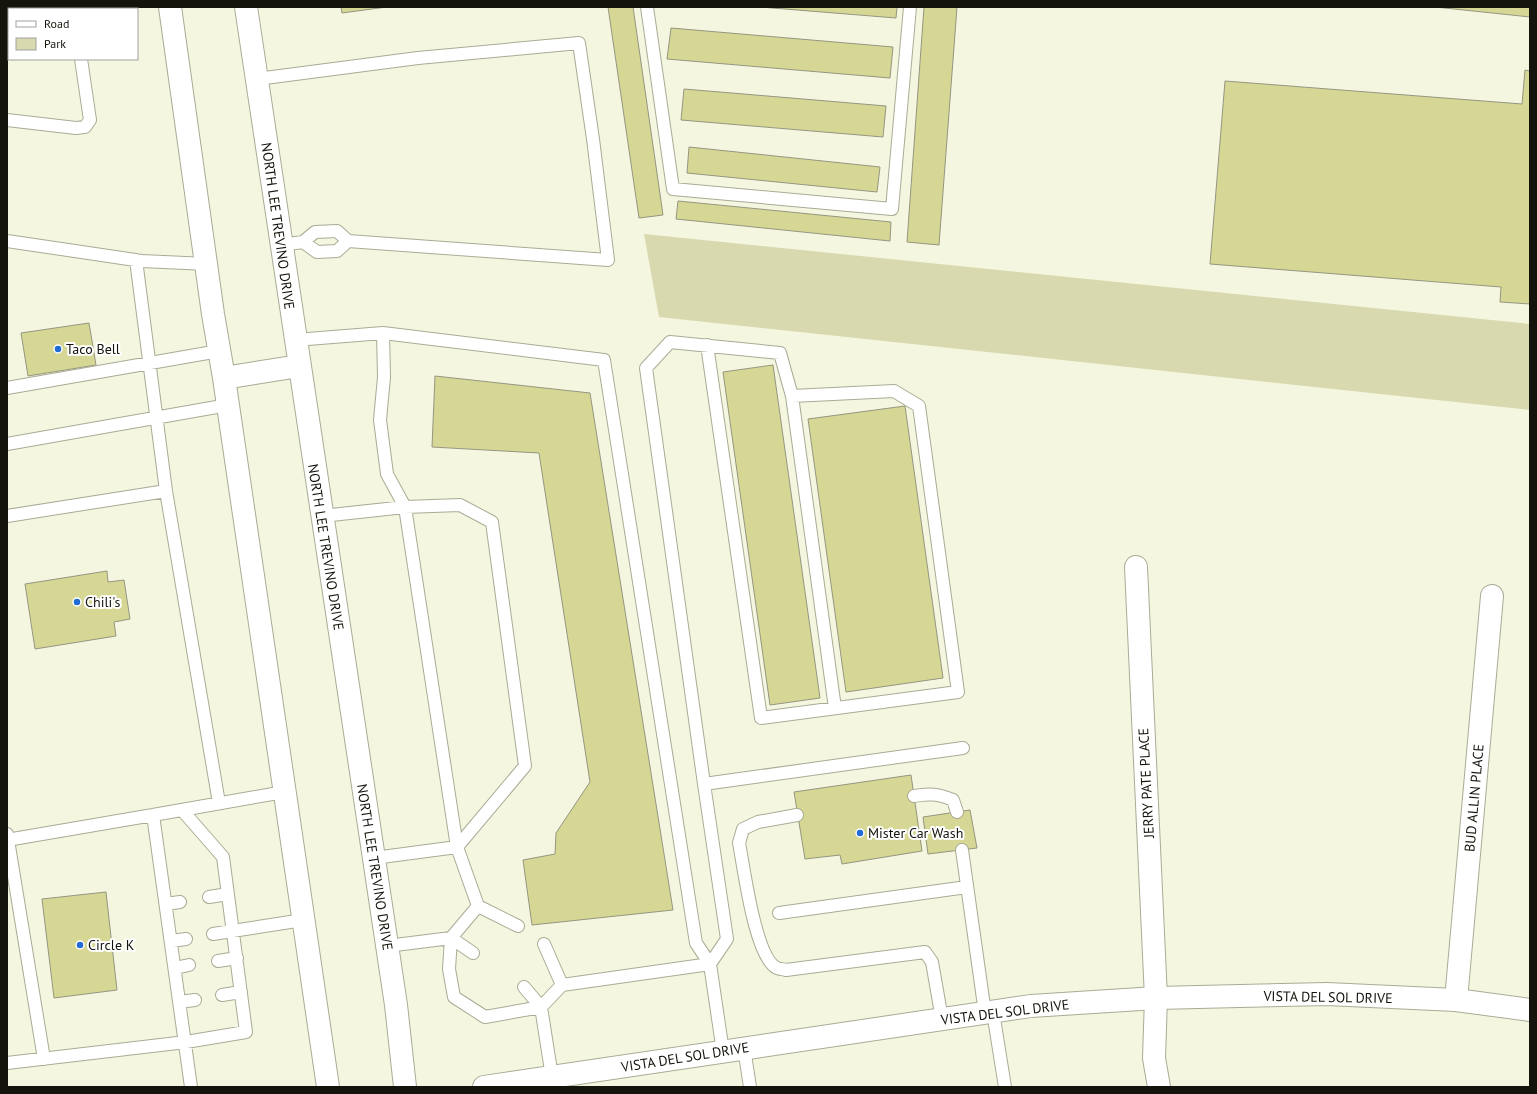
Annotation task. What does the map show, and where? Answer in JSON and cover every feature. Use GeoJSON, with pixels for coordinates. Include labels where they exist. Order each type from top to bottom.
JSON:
{"type":"FeatureCollection","features":[{"type":"Feature","properties":{"kind":"main road"},"geometry":{"type":"LineString","coordinates":[[170,7],[206,264],[328,1087]]}},
{"type":"Feature","properties":{"kind":"main road","name":"NORTH LEE TREVINO DRIVE"},"geometry":{"type":"LineString","coordinates":[[246,7],[387,946],[405,1087]]}},
{"type":"Feature","properties":{"kind":"main road"},"geometry":{"type":"LineString","coordinates":[[224,378],[299,366]]}},
{"type":"Feature","properties":{"kind":"main road","name":"JERRY PATE PLACE"},"geometry":{"type":"LineString","coordinates":[[1136,567],[1156,998],[1154,1058],[1159,1087]]}},
{"type":"Feature","properties":{"kind":"main road","name":"BUD ALLIN PLACE"},"geometry":{"type":"LineString","coordinates":[[1456,1000],[1492,596]]}},
{"type":"Feature","properties":{"kind":"main road","name":"VISTA DEL SOL DRIVE"},"geometry":{"type":"LineString","coordinates":[[487,1087],[1031,1006],[1156,998],[1327,994],[1456,1000],[1530,1010]]}},
{"type":"Feature","properties":{"kind":"lane"},"geometry":{"type":"LineString","coordinates":[[647,7],[673,189],[892,209],[910,7]]}},
{"type":"Feature","properties":{"kind":"lane"},"geometry":{"type":"LineString","coordinates":[[257,79],[418,58],[579,43],[608,260],[348,241],[337,231],[315,232],[303,242],[281,245]]}},
{"type":"Feature","properties":{"kind":"lane"},"geometry":{"type":"LineString","coordinates":[[7,120],[76,128],[85,127],[90,120],[81,60]]}},
{"type":"Feature","properties":{"kind":"lane"},"geometry":{"type":"LineString","coordinates":[[7,240],[136,260],[206,264]]}},
{"type":"Feature","properties":{"kind":"lane"},"geometry":{"type":"LineString","coordinates":[[303,242],[317,252],[336,251],[348,241]]}},
{"type":"Feature","properties":{"kind":"lane"},"geometry":{"type":"LineString","coordinates":[[136,260],[166,491],[218,803]]}},
{"type":"Feature","properties":{"kind":"lane"},"geometry":{"type":"LineString","coordinates":[[383,333],[384,377],[380,420],[387,474],[405,507],[458,847],[478,906],[518,926]]}},
{"type":"Feature","properties":{"kind":"lane"},"geometry":{"type":"LineString","coordinates":[[295,340],[383,333],[604,360],[696,943],[710,964],[734,1050],[750,1087]]}},
{"type":"Feature","properties":{"kind":"lane"},"geometry":{"type":"LineString","coordinates":[[478,906],[452,938],[449,969],[454,997],[485,1017],[541,1007],[562,985],[710,964],[727,939],[646,368],[670,342],[780,353],[792,396],[836,708]]}},
{"type":"Feature","properties":{"kind":"lane"},"geometry":{"type":"LineString","coordinates":[[707,345],[761,718],[958,692],[919,406],[894,390],[792,396]]}},
{"type":"Feature","properties":{"kind":"lane"},"geometry":{"type":"LineString","coordinates":[[7,388],[220,351]]}},
{"type":"Feature","properties":{"kind":"lane"},"geometry":{"type":"LineString","coordinates":[[7,444],[228,405]]}},
{"type":"Feature","properties":{"kind":"lane"},"geometry":{"type":"LineString","coordinates":[[7,516],[166,491]]}},
{"type":"Feature","properties":{"kind":"lane"},"geometry":{"type":"LineString","coordinates":[[322,516],[405,507],[460,505],[492,522],[525,766],[458,847],[374,858]]}},
{"type":"Feature","properties":{"kind":"lane"},"geometry":{"type":"LineString","coordinates":[[704,784],[963,748]]}},
{"type":"Feature","properties":{"kind":"lane"},"geometry":{"type":"LineString","coordinates":[[44,1059],[7,838],[153,815],[284,792]]}},
{"type":"Feature","properties":{"kind":"lane"},"geometry":{"type":"LineString","coordinates":[[914,796],[929,793],[942,795],[953,800],[957,812]]}},
{"type":"Feature","properties":{"kind":"lane"},"geometry":{"type":"LineString","coordinates":[[7,1063],[186,1042],[246,1032],[223,857],[182,810]]}},
{"type":"Feature","properties":{"kind":"lane"},"geometry":{"type":"LineString","coordinates":[[153,815],[186,1042],[191,1087]]}},
{"type":"Feature","properties":{"kind":"lane"},"geometry":{"type":"LineString","coordinates":[[797,816],[758,822],[743,829],[739,843],[756,932],[768,959],[776,968],[786,970],[925,952],[932,962],[942,1019]]}},
{"type":"Feature","properties":{"kind":"lane"},"geometry":{"type":"LineString","coordinates":[[962,850],[989,1012],[1005,1087]]}},
{"type":"Feature","properties":{"kind":"lane"},"geometry":{"type":"LineString","coordinates":[[779,913],[967,887]]}},
{"type":"Feature","properties":{"kind":"lane"},"geometry":{"type":"LineString","coordinates":[[209,897],[228,894]]}},
{"type":"Feature","properties":{"kind":"lane"},"geometry":{"type":"LineString","coordinates":[[166,904],[180,902]]}},
{"type":"Feature","properties":{"kind":"lane"},"geometry":{"type":"LineString","coordinates":[[213,934],[303,920]]}},
{"type":"Feature","properties":{"kind":"lane"},"geometry":{"type":"LineString","coordinates":[[387,946],[452,938],[473,953]]}},
{"type":"Feature","properties":{"kind":"lane"},"geometry":{"type":"LineString","coordinates":[[171,941],[186,939]]}},
{"type":"Feature","properties":{"kind":"lane"},"geometry":{"type":"LineString","coordinates":[[544,944],[562,985]]}},
{"type":"Feature","properties":{"kind":"lane"},"geometry":{"type":"LineString","coordinates":[[218,961],[237,958]]}},
{"type":"Feature","properties":{"kind":"lane"},"geometry":{"type":"LineString","coordinates":[[175,968],[189,965]]}},
{"type":"Feature","properties":{"kind":"lane"},"geometry":{"type":"LineString","coordinates":[[524,987],[541,1007],[552,1077]]}},
{"type":"Feature","properties":{"kind":"lane"},"geometry":{"type":"LineString","coordinates":[[222,995],[241,992]]}},
{"type":"Feature","properties":{"kind":"lane"},"geometry":{"type":"LineString","coordinates":[[180,1002],[194,1000]]}},
{"type":"Feature","properties":{"kind":"green space"},"geometry":{"type":"Polygon","coordinates":[[[644,234],[1530,324],[1530,410],[659,317],[644,234]]]}},
{"type":"Feature","properties":{"kind":"building"},"geometry":{"type":"Polygon","coordinates":[[[341,7],[387,7],[342,13],[341,7]]]}},
{"type":"Feature","properties":{"kind":"building"},"geometry":{"type":"Polygon","coordinates":[[[608,7],[633,7],[663,215],[639,218],[608,7]]]}},
{"type":"Feature","properties":{"kind":"building"},"geometry":{"type":"Polygon","coordinates":[[[760,7],[897,7],[896,18],[760,7]]]}},
{"type":"Feature","properties":{"kind":"building"},"geometry":{"type":"Polygon","coordinates":[[[924,7],[957,7],[939,245],[907,242],[924,7]]]}},
{"type":"Feature","properties":{"kind":"building"},"geometry":{"type":"Polygon","coordinates":[[[1435,7],[1530,7],[1530,17],[1435,7]]]}},
{"type":"Feature","properties":{"kind":"building"},"geometry":{"type":"Polygon","coordinates":[[[671,28],[893,47],[890,78],[667,59],[671,28]]]}},
{"type":"Feature","properties":{"kind":"building"},"geometry":{"type":"Polygon","coordinates":[[[1525,70],[1530,71],[1530,304],[1500,302],[1501,287],[1210,264],[1225,81],[1522,104],[1525,70]]]}},
{"type":"Feature","properties":{"kind":"building"},"geometry":{"type":"Polygon","coordinates":[[[684,89],[886,106],[883,137],[681,120],[684,89]]]}},
{"type":"Feature","properties":{"kind":"building"},"geometry":{"type":"Polygon","coordinates":[[[689,147],[880,167],[877,192],[687,173],[689,147]]]}},
{"type":"Feature","properties":{"kind":"building"},"geometry":{"type":"Polygon","coordinates":[[[678,201],[891,222],[890,241],[676,219],[678,201]]]}},
{"type":"Feature","properties":{"kind":"building","name":"Taco Bell"},"geometry":{"type":"Polygon","coordinates":[[[89,323],[96,365],[28,376],[21,333],[89,323]]]}},
{"type":"Feature","properties":{"kind":"building"},"geometry":{"type":"Polygon","coordinates":[[[773,365],[820,698],[770,705],[723,372],[773,365]]]}},
{"type":"Feature","properties":{"kind":"building"},"geometry":{"type":"Polygon","coordinates":[[[435,376],[590,393],[673,910],[532,925],[523,860],[555,854],[556,833],[590,782],[539,453],[432,447],[435,376]]]}},
{"type":"Feature","properties":{"kind":"building"},"geometry":{"type":"Polygon","coordinates":[[[905,406],[943,678],[846,692],[808,419],[905,406]]]}},
{"type":"Feature","properties":{"kind":"building","name":"Chili's"},"geometry":{"type":"Polygon","coordinates":[[[107,571],[108,582],[124,580],[130,619],[114,622],[116,636],[35,649],[25,584],[107,571]]]}},
{"type":"Feature","properties":{"kind":"building","name":"Mister Car Wash"},"geometry":{"type":"Polygon","coordinates":[[[911,775],[922,851],[842,864],[840,855],[805,859],[794,792],[911,775]]]}},
{"type":"Feature","properties":{"kind":"building"},"geometry":{"type":"Polygon","coordinates":[[[970,810],[977,848],[928,854],[923,817],[970,810]]]}},
{"type":"Feature","properties":{"kind":"building","name":"Circle K"},"geometry":{"type":"Polygon","coordinates":[[[106,892],[117,990],[54,998],[42,899],[106,892]]]}},
{"type":"Feature","properties":{"kind":"place","name":"Taco Bell"},"geometry":{"type":"Point","coordinates":[58,349]}},
{"type":"Feature","properties":{"kind":"place","name":"Chili's"},"geometry":{"type":"Point","coordinates":[77,602]}},
{"type":"Feature","properties":{"kind":"place","name":"Mister Car Wash"},"geometry":{"type":"Point","coordinates":[860,833]}},
{"type":"Feature","properties":{"kind":"place","name":"Circle K"},"geometry":{"type":"Point","coordinates":[80,945]}}]}
